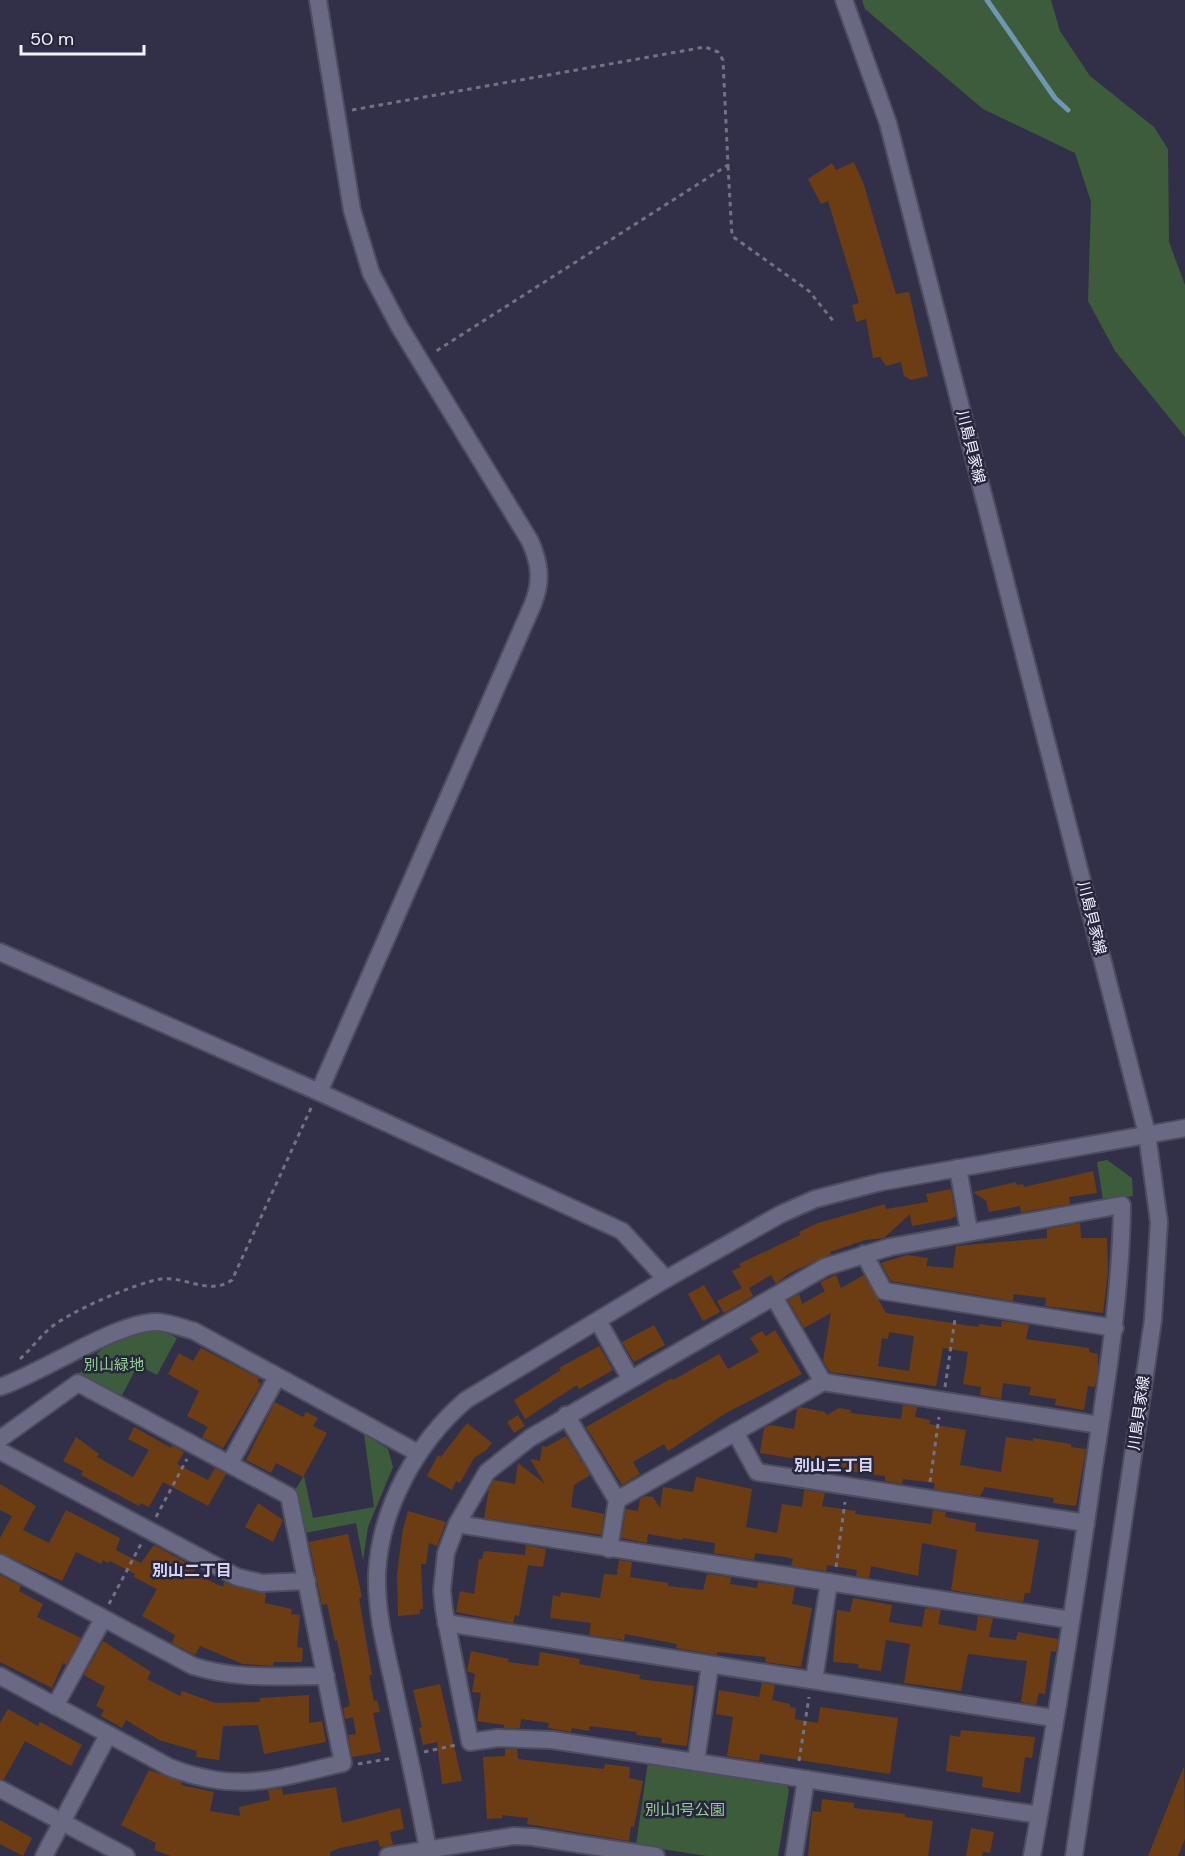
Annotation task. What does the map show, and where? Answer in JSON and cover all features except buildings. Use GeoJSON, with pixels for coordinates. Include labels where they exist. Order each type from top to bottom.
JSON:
{"type":"FeatureCollection","features":[{"type":"Feature","properties":{"kind":"street"},"geometry":{"type":"LineString","coordinates":[[318,0],[352,210],[361,245],[381,292],[530,541],[540,577],[528,615],[319,1092]]}},
{"type":"Feature","properties":{"kind":"street","name":"川島貝家線"},"geometry":{"type":"LineString","coordinates":[[844,0],[888,123],[1147,1134],[1159,1222],[1153,1320],[1074,1856]]}},
{"type":"Feature","properties":{"kind":"street"},"geometry":{"type":"LineString","coordinates":[[0,952],[319,1092],[622,1231],[666,1279]]}},
{"type":"Feature","properties":{"kind":"street"},"geometry":{"type":"LineString","coordinates":[[428,1852],[379,1614],[377,1589],[379,1557],[386,1523],[418,1453],[440,1424],[466,1400],[666,1279],[781,1214],[814,1199],[881,1182],[1185,1128]]}},
{"type":"Feature","properties":{"kind":"street"},"geometry":{"type":"LineString","coordinates":[[958,1168],[969,1231]]}},
{"type":"Feature","properties":{"kind":"street"},"geometry":{"type":"LineString","coordinates":[[1032,1856],[1039,1815],[1053,1718],[1071,1620],[1115,1328],[1121,1272],[1122,1205],[969,1231],[864,1254],[825,1268],[630,1378],[530,1438],[487,1472],[457,1524],[444,1563],[442,1590],[446,1623],[470,1742],[498,1738],[552,1740],[1039,1815]]}},
{"type":"Feature","properties":{"kind":"street"},"geometry":{"type":"LineString","coordinates":[[864,1254],[884,1291],[1115,1328]]}},
{"type":"Feature","properties":{"kind":"street"},"geometry":{"type":"LineString","coordinates":[[774,1296],[822,1382]]}},
{"type":"Feature","properties":{"kind":"street"},"geometry":{"type":"LineString","coordinates":[[0,1387],[21,1380],[127,1327],[157,1322],[194,1331],[418,1453]]}},
{"type":"Feature","properties":{"kind":"street"},"geometry":{"type":"LineString","coordinates":[[598,1322],[630,1378]]}},
{"type":"Feature","properties":{"kind":"street"},"geometry":{"type":"LineString","coordinates":[[230,1463],[277,1377]]}},
{"type":"Feature","properties":{"kind":"street"},"geometry":{"type":"LineString","coordinates":[[617,1500],[822,1382],[1100,1425]]}},
{"type":"Feature","properties":{"kind":"street"},"geometry":{"type":"LineString","coordinates":[[0,1439],[78,1383],[290,1496],[326,1676],[351,1764],[260,1781],[215,1782],[169,1767],[0,1676]]}},
{"type":"Feature","properties":{"kind":"street"},"geometry":{"type":"LineString","coordinates":[[566,1415],[617,1500],[609,1549]]}},
{"type":"Feature","properties":{"kind":"street"},"geometry":{"type":"LineString","coordinates":[[735,1432],[757,1472],[1086,1523]]}},
{"type":"Feature","properties":{"kind":"street"},"geometry":{"type":"LineString","coordinates":[[0,1450],[148,1532],[237,1577],[262,1583],[307,1581]]}},
{"type":"Feature","properties":{"kind":"street"},"geometry":{"type":"LineString","coordinates":[[457,1524],[1071,1620]]}},
{"type":"Feature","properties":{"kind":"street"},"geometry":{"type":"LineString","coordinates":[[0,1563],[193,1666],[224,1675],[326,1676]]}},
{"type":"Feature","properties":{"kind":"street"},"geometry":{"type":"LineString","coordinates":[[813,1680],[831,1583]]}},
{"type":"Feature","properties":{"kind":"street"},"geometry":{"type":"LineString","coordinates":[[55,1706],[102,1619]]}},
{"type":"Feature","properties":{"kind":"street"},"geometry":{"type":"LineString","coordinates":[[446,1623],[1053,1718]]}},
{"type":"Feature","properties":{"kind":"street"},"geometry":{"type":"LineString","coordinates":[[696,1761],[710,1665]]}},
{"type":"Feature","properties":{"kind":"street"},"geometry":{"type":"LineString","coordinates":[[44,1856],[108,1735]]}},
{"type":"Feature","properties":{"kind":"street"},"geometry":{"type":"LineString","coordinates":[[794,1856],[801,1779]]}},
{"type":"Feature","properties":{"kind":"street"},"geometry":{"type":"LineString","coordinates":[[0,1789],[126,1856]]}},
{"type":"Feature","properties":{"kind":"street"},"geometry":{"type":"LineString","coordinates":[[388,1856],[428,1852],[498,1837],[533,1837],[656,1856]]}},
{"type":"Feature","properties":{"kind":"path"},"geometry":{"type":"LineString","coordinates":[[335,112],[705,47],[718,52],[723,60],[732,236],[809,291],[834,322]]}},
{"type":"Feature","properties":{"kind":"path"},"geometry":{"type":"LineString","coordinates":[[421,360],[728,164]]}},
{"type":"Feature","properties":{"kind":"path"},"geometry":{"type":"LineString","coordinates":[[14,1364],[53,1326],[132,1285],[164,1279],[208,1288],[225,1285],[232,1280],[319,1092]]}},
{"type":"Feature","properties":{"kind":"path"},"geometry":{"type":"LineString","coordinates":[[928,1498],[957,1303]]}},
{"type":"Feature","properties":{"kind":"path"},"geometry":{"type":"LineString","coordinates":[[102,1619],[195,1445]]}},
{"type":"Feature","properties":{"kind":"path"},"geometry":{"type":"LineString","coordinates":[[831,1583],[848,1486]]}},
{"type":"Feature","properties":{"kind":"path"},"geometry":{"type":"LineString","coordinates":[[801,1779],[813,1680]]}},
{"type":"Feature","properties":{"kind":"path"},"geometry":{"type":"LineString","coordinates":[[418,1753],[470,1742]]}},
{"type":"Feature","properties":{"kind":"path"},"geometry":{"type":"LineString","coordinates":[[351,1764],[395,1757]]}},
{"type":"Feature","properties":{"kind":"green space"},"geometry":{"type":"Polygon","coordinates":[[[862,0],[1051,0],[1060,31],[1090,76],[1154,127],[1168,149],[1169,242],[1185,285],[1185,437],[1115,351],[1088,301],[1091,202],[1075,153],[983,109],[865,9],[862,0]]]}},
{"type":"Feature","properties":{"kind":"green space"},"geometry":{"type":"Polygon","coordinates":[[[1107,1160],[1132,1178],[1133,1196],[1103,1200],[1097,1162],[1107,1160]]]}},
{"type":"Feature","properties":{"kind":"green space","name":"別山緑地"},"geometry":{"type":"Polygon","coordinates":[[[161,1330],[177,1338],[157,1375],[138,1365],[121,1397],[79,1374],[97,1353],[114,1341],[133,1334],[161,1330]]]}},
{"type":"Feature","properties":{"kind":"green space"},"geometry":{"type":"Polygon","coordinates":[[[364,1434],[388,1449],[393,1467],[368,1527],[363,1560],[356,1523],[305,1533],[295,1490],[304,1476],[313,1518],[374,1507],[364,1434]]]}},
{"type":"Feature","properties":{"kind":"green space","name":"別山1号公園"},"geometry":{"type":"Polygon","coordinates":[[[648,1762],[785,1783],[789,1790],[778,1856],[707,1856],[636,1845],[648,1762]]]}},
{"type":"Feature","properties":{"kind":"waterway"},"geometry":{"type":"LineString","coordinates":[[987,0],[1055,98],[1068,110]]}},
{"type":"Feature","properties":{"kind":"district","name":"別山三丁目"},"geometry":{"type":"Point","coordinates":[834,1465]}},
{"type":"Feature","properties":{"kind":"district","name":"別山二丁目"},"geometry":{"type":"Point","coordinates":[192,1570]}}]}
